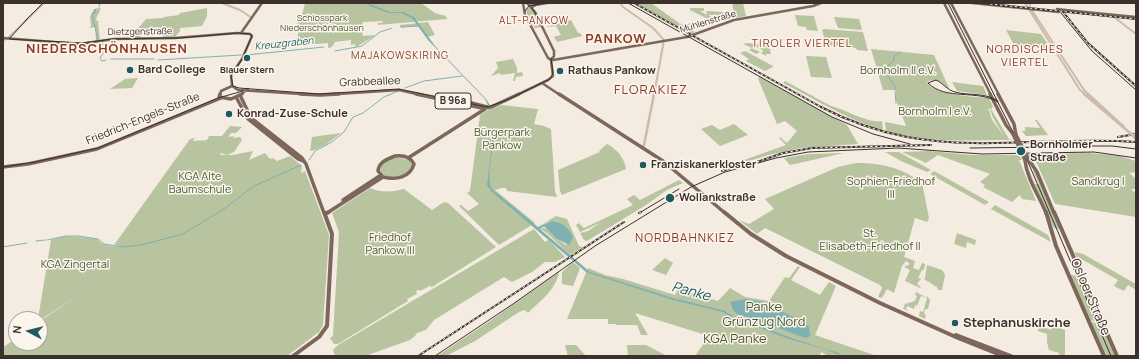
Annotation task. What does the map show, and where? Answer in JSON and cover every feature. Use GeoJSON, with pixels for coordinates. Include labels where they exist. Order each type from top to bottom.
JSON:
{"type":"FeatureCollection","features":[{"type":"Feature","properties":{"kind":"main road"},"geometry":{"type":"LineString","coordinates":[[248,89],[238,96],[228,99],[220,97],[223,90],[232,86],[231,76],[242,59],[251,38],[250,34],[241,33],[262,3]]}},
{"type":"Feature","properties":{"kind":"main road"},"geometry":{"type":"LineString","coordinates":[[523,3],[524,13],[548,58],[552,60]]}},
{"type":"Feature","properties":{"kind":"main road"},"geometry":{"type":"LineString","coordinates":[[409,158],[489,107],[549,80],[553,74],[552,60],[554,51],[535,12],[527,3]]}},
{"type":"Feature","properties":{"kind":"main road"},"geometry":{"type":"LineString","coordinates":[[524,8],[547,3]]}},
{"type":"Feature","properties":{"kind":"main road","name":"Mühlenstraße"},"geometry":{"type":"LineString","coordinates":[[552,60],[698,34],[722,23],[813,6],[821,3]]}},
{"type":"Feature","properties":{"kind":"main road"},"geometry":{"type":"LineString","coordinates":[[944,3],[1006,125],[1015,135],[1027,160]]}},
{"type":"Feature","properties":{"kind":"main road"},"geometry":{"type":"LineString","coordinates":[[951,3],[1014,124],[1015,135]]}},
{"type":"Feature","properties":{"kind":"main road"},"geometry":{"type":"LineString","coordinates":[[972,3],[1028,7]]}},
{"type":"Feature","properties":{"kind":"main road"},"geometry":{"type":"LineString","coordinates":[[991,3],[1136,18]]}},
{"type":"Feature","properties":{"kind":"main road"},"geometry":{"type":"LineString","coordinates":[[533,29],[542,28]]}},
{"type":"Feature","properties":{"kind":"main road","name":"Dietzgenstraße"},"geometry":{"type":"LineString","coordinates":[[4,39],[80,44],[108,40],[175,38],[241,33]]}},
{"type":"Feature","properties":{"kind":"main road"},"geometry":{"type":"LineString","coordinates":[[549,80],[551,81],[551,88]]}},
{"type":"Feature","properties":{"kind":"main road"},"geometry":{"type":"LineString","coordinates":[[542,83],[663,161],[751,234],[772,247],[842,284],[944,331],[1003,356]]}},
{"type":"Feature","properties":{"kind":"main road","name":"Grabbeallee"},"geometry":{"type":"LineString","coordinates":[[232,86],[236,89],[321,93],[398,88],[471,102],[489,107]]}},
{"type":"Feature","properties":{"kind":"main road"},"geometry":{"type":"LineString","coordinates":[[238,96],[248,120],[298,159],[304,161],[325,213],[332,238],[327,326],[322,334],[293,356]]}},
{"type":"Feature","properties":{"kind":"main road","name":"Friedrich-Engels-Straße"},"geometry":{"type":"LineString","coordinates":[[3,167],[25,164],[103,147],[220,97]]}},
{"type":"Feature","properties":{"kind":"main road"},"geometry":{"type":"LineString","coordinates":[[992,97],[1000,97]]}},
{"type":"Feature","properties":{"kind":"main road"},"geometry":{"type":"LineString","coordinates":[[325,213],[382,176],[397,178],[408,174],[413,167],[413,162],[409,158],[398,156],[384,160],[378,168],[382,176]]}},
{"type":"Feature","properties":{"kind":"main road","name":"Osloer Straße"},"geometry":{"type":"LineString","coordinates":[[1027,160],[1026,169],[1036,194],[1042,202],[1049,219],[1056,246],[1104,356]]}},
{"type":"Feature","properties":{"kind":"main road","name":"Osloer Straße"},"geometry":{"type":"LineString","coordinates":[[1027,160],[1036,171],[1117,356]]}},
{"type":"Feature","properties":{"kind":"main road"},"geometry":{"type":"LineString","coordinates":[[976,344],[1011,356]]}},
{"type":"Feature","properties":{"kind":"street"},"geometry":{"type":"LineString","coordinates":[[4,39],[44,3]]}},
{"type":"Feature","properties":{"kind":"street"},"geometry":{"type":"LineString","coordinates":[[222,3],[240,10],[252,18]]}},
{"type":"Feature","properties":{"kind":"street"},"geometry":{"type":"LineString","coordinates":[[620,3],[623,7],[654,29],[664,40],[645,142],[641,146]]}},
{"type":"Feature","properties":{"kind":"street"},"geometry":{"type":"LineString","coordinates":[[1029,3],[1028,7],[1081,91],[1136,138]]}},
{"type":"Feature","properties":{"kind":"street"},"geometry":{"type":"LineString","coordinates":[[1028,7],[1085,91],[1121,125]]}},
{"type":"Feature","properties":{"kind":"street"},"geometry":{"type":"LineString","coordinates":[[1111,16],[1136,34]]}},
{"type":"Feature","properties":{"kind":"green space","name":"Schlosspark Niederschönhausen"},"geometry":{"type":"Polygon","coordinates":[[[305,3],[421,3],[435,13],[446,16],[447,19],[378,25],[378,23],[382,23],[383,21],[363,22],[363,36],[376,35],[358,46],[355,47],[355,44],[351,45],[351,40],[335,42],[332,47],[328,48],[328,43],[295,46],[300,26],[296,24],[301,20],[305,3]]]}},
{"type":"Feature","properties":{"kind":"green space"},"geometry":{"type":"Polygon","coordinates":[[[635,3],[651,3],[679,23],[695,32],[691,34],[635,3]]]}},
{"type":"Feature","properties":{"kind":"green space"},"geometry":{"type":"Polygon","coordinates":[[[732,3],[743,3],[746,16],[735,18],[732,3]]]}},
{"type":"Feature","properties":{"kind":"green space"},"geometry":{"type":"Polygon","coordinates":[[[101,8],[96,19],[99,21],[100,40],[96,41],[95,27],[89,28],[91,26],[90,17],[94,9],[101,8]]]}},
{"type":"Feature","properties":{"kind":"green space"},"geometry":{"type":"Polygon","coordinates":[[[207,8],[207,16],[202,26],[180,28],[180,31],[175,37],[162,38],[165,31],[161,31],[160,28],[155,27],[148,34],[144,34],[139,38],[132,38],[146,19],[163,18],[207,8]]]}},
{"type":"Feature","properties":{"kind":"green space"},"geometry":{"type":"Polygon","coordinates":[[[527,8],[530,8],[535,14],[541,27],[535,28],[528,18],[527,8]]]}},
{"type":"Feature","properties":{"kind":"green space"},"geometry":{"type":"Polygon","coordinates":[[[690,8],[704,8],[704,11],[700,11],[707,15],[706,11],[723,12],[724,15],[708,15],[716,19],[712,21],[690,10],[690,8]]]}},
{"type":"Feature","properties":{"kind":"green space"},"geometry":{"type":"Polygon","coordinates":[[[795,15],[814,16],[818,31],[807,30],[806,27],[798,26],[795,15]]]}},
{"type":"Feature","properties":{"kind":"green space"},"geometry":{"type":"Polygon","coordinates":[[[834,17],[859,19],[862,30],[838,28],[834,17]]]}},
{"type":"Feature","properties":{"kind":"green space"},"geometry":{"type":"Polygon","coordinates":[[[571,20],[578,33],[582,36],[557,42],[554,37],[550,38],[561,35],[556,26],[545,27],[571,20]]]}},
{"type":"Feature","properties":{"kind":"green space"},"geometry":{"type":"Polygon","coordinates":[[[428,22],[435,35],[427,37],[420,26],[400,27],[400,25],[428,22]]]}},
{"type":"Feature","properties":{"kind":"green space"},"geometry":{"type":"Polygon","coordinates":[[[822,30],[863,32],[868,51],[826,44],[822,30]]]}},
{"type":"Feature","properties":{"kind":"green space"},"geometry":{"type":"Polygon","coordinates":[[[1006,30],[1041,34],[1051,49],[1014,45],[1006,30]]]}},
{"type":"Feature","properties":{"kind":"green space"},"geometry":{"type":"Polygon","coordinates":[[[743,44],[769,45],[771,54],[766,54],[766,56],[761,53],[764,51],[754,46],[752,48],[743,44]]]}},
{"type":"Feature","properties":{"kind":"green space"},"geometry":{"type":"Polygon","coordinates":[[[752,48],[760,52],[756,54],[749,50],[752,48]]]}},
{"type":"Feature","properties":{"kind":"green space","name":"Bornholm I e.V."},"geometry":{"type":"Polygon","coordinates":[[[871,49],[934,55],[950,90],[936,81],[927,82],[937,90],[946,93],[989,98],[993,107],[991,109],[1009,139],[1013,140],[933,140],[886,131],[885,122],[906,126],[896,100],[896,90],[883,90],[871,49]],[[991,108],[987,110],[989,110],[992,120],[1004,136],[993,118],[991,108]]]}},
{"type":"Feature","properties":{"kind":"green space"},"geometry":{"type":"Polygon","coordinates":[[[745,51],[773,67],[765,71],[746,61],[749,59],[740,53],[745,51]]]}},
{"type":"Feature","properties":{"kind":"green space"},"geometry":{"type":"Polygon","coordinates":[[[806,56],[826,57],[832,78],[811,77],[806,56]]]}},
{"type":"Feature","properties":{"kind":"green space"},"geometry":{"type":"Polygon","coordinates":[[[513,59],[517,68],[517,73],[522,72],[523,76],[516,77],[515,81],[513,81],[515,73],[501,75],[500,73],[491,76],[498,68],[496,62],[513,59]]]}},
{"type":"Feature","properties":{"kind":"green space"},"geometry":{"type":"Polygon","coordinates":[[[760,77],[847,125],[858,144],[801,148],[769,155],[732,166],[730,165],[786,145],[779,138],[780,137],[787,143],[797,131],[785,121],[777,124],[759,81],[758,78],[760,77]]]}},
{"type":"Feature","properties":{"kind":"green space"},"geometry":{"type":"Polygon","coordinates":[[[138,78],[132,88],[110,89],[125,79],[138,78]]]}},
{"type":"Feature","properties":{"kind":"green space"},"geometry":{"type":"Polygon","coordinates":[[[785,81],[831,106],[863,118],[882,121],[883,130],[869,126],[832,109],[783,83],[785,81]]]}},
{"type":"Feature","properties":{"kind":"green space","name":"Bornholm II e.V."},"geometry":{"type":"Polygon","coordinates":[[[952,82],[983,86],[987,95],[957,91],[952,82]]]}},
{"type":"Feature","properties":{"kind":"green space","name":"Bürgerpark Pankow"},"geometry":{"type":"Polygon","coordinates":[[[501,105],[538,109],[534,124],[551,129],[555,191],[557,197],[507,191],[506,188],[495,190],[535,223],[499,245],[459,206],[461,205],[468,211],[479,204],[467,193],[470,191],[480,115],[489,109],[501,105]]]}},
{"type":"Feature","properties":{"kind":"green space"},"geometry":{"type":"Polygon","coordinates":[[[1035,120],[1037,120],[1048,135],[1026,136],[1022,131],[1025,131],[1025,127],[1040,128],[1035,120]]]}},
{"type":"Feature","properties":{"kind":"green space"},"geometry":{"type":"Polygon","coordinates":[[[734,124],[748,135],[720,146],[701,129],[712,125],[720,130],[734,124]]]}},
{"type":"Feature","properties":{"kind":"green space"},"geometry":{"type":"Polygon","coordinates":[[[230,126],[242,127],[236,133],[231,133],[228,137],[240,137],[242,140],[234,152],[227,155],[253,151],[249,160],[265,153],[270,159],[273,158],[277,161],[290,156],[302,166],[301,173],[305,171],[329,235],[323,325],[319,332],[287,356],[3,356],[3,347],[8,344],[8,351],[48,351],[48,316],[82,293],[48,315],[48,311],[39,311],[51,240],[66,236],[79,237],[97,239],[101,243],[110,246],[124,247],[114,245],[190,139],[195,138],[193,141],[207,140],[209,136],[222,136],[230,126]]]}},
{"type":"Feature","properties":{"kind":"green space"},"geometry":{"type":"Polygon","coordinates":[[[341,133],[323,146],[310,151],[312,137],[341,133]]]}},
{"type":"Feature","properties":{"kind":"green space"},"geometry":{"type":"Polygon","coordinates":[[[607,144],[620,154],[626,169],[562,195],[560,191],[558,170],[600,152],[599,151],[607,144]]]}},
{"type":"Feature","properties":{"kind":"green space"},"geometry":{"type":"Polygon","coordinates":[[[930,151],[971,155],[1020,155],[1022,160],[1019,160],[1036,201],[1022,199],[1020,195],[1012,202],[983,187],[985,185],[980,182],[990,174],[938,155],[926,163],[902,152],[930,151]]]}},
{"type":"Feature","properties":{"kind":"green space"},"geometry":{"type":"Polygon","coordinates":[[[885,152],[899,152],[931,170],[927,172],[903,162],[885,152]]]}},
{"type":"Feature","properties":{"kind":"green space"},"geometry":{"type":"Polygon","coordinates":[[[844,153],[790,165],[784,158],[809,154],[844,153]]]}},
{"type":"Feature","properties":{"kind":"green space","name":"Sandkrug I"},"geometry":{"type":"Polygon","coordinates":[[[1090,153],[1119,156],[1136,161],[1136,172],[1129,173],[1136,179],[1136,189],[1131,189],[1136,194],[1136,217],[1055,204],[1035,159],[1031,159],[1028,154],[1090,153]]]}},
{"type":"Feature","properties":{"kind":"green space"},"geometry":{"type":"Polygon","coordinates":[[[396,157],[409,160],[412,163],[411,168],[408,172],[401,176],[383,175],[380,170],[383,162],[396,157]]]}},
{"type":"Feature","properties":{"kind":"green space","name":"St. Elisabeth-Friedhof II"},"geometry":{"type":"Polygon","coordinates":[[[856,163],[888,166],[908,174],[922,183],[929,218],[927,222],[915,218],[904,257],[915,261],[913,268],[919,270],[922,263],[925,264],[924,270],[922,270],[918,278],[921,279],[917,284],[921,287],[920,288],[905,281],[910,270],[904,267],[910,264],[906,261],[902,266],[894,293],[887,289],[882,298],[878,297],[882,288],[880,285],[765,228],[757,234],[739,220],[749,224],[774,209],[765,199],[838,167],[856,163]]]}},
{"type":"Feature","properties":{"kind":"green space"},"geometry":{"type":"Polygon","coordinates":[[[1027,170],[1029,170],[1035,184],[1039,184],[1033,171],[1036,171],[1061,229],[1054,228],[1027,170]]]}},
{"type":"Feature","properties":{"kind":"green space"},"geometry":{"type":"Polygon","coordinates":[[[934,171],[989,202],[985,205],[930,174],[934,171]]]}},
{"type":"Feature","properties":{"kind":"green space"},"geometry":{"type":"Polygon","coordinates":[[[679,180],[683,183],[667,190],[646,205],[587,241],[584,240],[580,233],[588,231],[600,223],[580,232],[576,225],[579,223],[584,228],[633,205],[627,199],[634,195],[640,200],[679,180]]]}},
{"type":"Feature","properties":{"kind":"green space","name":"Friedhof Pankow III"},"geometry":{"type":"Polygon","coordinates":[[[370,188],[387,192],[404,189],[432,210],[444,202],[448,203],[496,247],[432,287],[430,286],[420,291],[416,291],[417,294],[407,299],[408,301],[338,344],[334,344],[330,338],[333,336],[339,232],[332,213],[370,188]]]}},
{"type":"Feature","properties":{"kind":"green space"},"geometry":{"type":"Polygon","coordinates":[[[995,205],[1048,235],[1051,242],[991,209],[995,205]]]}},
{"type":"Feature","properties":{"kind":"green space"},"geometry":{"type":"Polygon","coordinates":[[[556,216],[567,219],[579,246],[583,247],[570,255],[548,234],[538,227],[556,216]],[[556,221],[548,222],[539,227],[548,229],[557,239],[566,245],[573,237],[568,230],[556,221]]]}},
{"type":"Feature","properties":{"kind":"green space"},"geometry":{"type":"Polygon","coordinates":[[[534,229],[545,242],[548,240],[550,241],[565,257],[555,262],[545,262],[532,272],[512,282],[504,277],[434,320],[426,330],[417,333],[410,340],[365,356],[335,356],[333,350],[338,345],[534,229]]]}},
{"type":"Feature","properties":{"kind":"green space"},"geometry":{"type":"Polygon","coordinates":[[[957,233],[976,240],[975,245],[967,242],[966,248],[954,244],[957,233]]]}},
{"type":"Feature","properties":{"kind":"green space"},"geometry":{"type":"Polygon","coordinates":[[[1075,252],[1083,254],[1136,284],[1136,290],[1128,285],[1124,291],[1114,286],[1118,280],[1076,256],[1075,252]]]}},
{"type":"Feature","properties":{"kind":"green space"},"geometry":{"type":"Polygon","coordinates":[[[665,258],[673,263],[666,275],[652,270],[665,258]]]}},
{"type":"Feature","properties":{"kind":"green space"},"geometry":{"type":"Polygon","coordinates":[[[573,262],[580,268],[573,286],[562,284],[562,272],[573,262]]]}},
{"type":"Feature","properties":{"kind":"green space"},"geometry":{"type":"Polygon","coordinates":[[[927,265],[942,270],[945,275],[942,290],[937,290],[938,288],[924,279],[927,265]]]}},
{"type":"Feature","properties":{"kind":"green space"},"geometry":{"type":"Polygon","coordinates":[[[798,266],[800,267],[791,280],[820,295],[829,282],[836,286],[815,335],[877,356],[828,356],[821,352],[820,356],[695,356],[709,336],[635,313],[648,335],[641,335],[637,325],[608,324],[608,319],[567,319],[588,268],[605,275],[675,295],[680,285],[687,288],[687,292],[718,301],[730,288],[745,297],[769,301],[785,277],[789,278],[798,266]]]}},
{"type":"Feature","properties":{"kind":"green space"},"geometry":{"type":"Polygon","coordinates":[[[559,272],[555,284],[551,290],[528,313],[525,310],[519,312],[475,341],[448,355],[437,356],[490,321],[559,272]]]}},
{"type":"Feature","properties":{"kind":"green space"},"geometry":{"type":"Polygon","coordinates":[[[1070,275],[1080,276],[1101,323],[1090,320],[1070,275]]]}},
{"type":"Feature","properties":{"kind":"green space"},"geometry":{"type":"Polygon","coordinates":[[[916,292],[927,298],[921,296],[917,306],[915,305],[914,309],[907,306],[906,309],[909,311],[903,309],[905,304],[915,301],[917,296],[915,295],[916,292]]]}},
{"type":"Feature","properties":{"kind":"green space"},"geometry":{"type":"Polygon","coordinates":[[[927,296],[930,300],[928,309],[925,309],[925,319],[919,316],[920,311],[923,312],[927,296]]]}},
{"type":"Feature","properties":{"kind":"green space"},"geometry":{"type":"Polygon","coordinates":[[[1091,322],[1102,324],[1116,356],[1105,356],[1091,322]]]}},
{"type":"Feature","properties":{"kind":"green space"},"geometry":{"type":"Polygon","coordinates":[[[1038,325],[1051,330],[1052,325],[1065,330],[1065,356],[1059,356],[1059,353],[1049,350],[1047,334],[1038,331],[1038,325]]]}},
{"type":"Feature","properties":{"kind":"green space"},"geometry":{"type":"Polygon","coordinates":[[[566,345],[576,345],[586,356],[568,356],[566,345]]]}},
{"type":"Feature","properties":{"kind":"green space"},"geometry":{"type":"Polygon","coordinates":[[[627,345],[646,345],[667,356],[628,356],[627,345]]]}},
{"type":"Feature","properties":{"kind":"water"},"geometry":{"type":"Polygon","coordinates":[[[367,3],[390,12],[403,12],[414,17],[435,46],[486,99],[490,105],[488,105],[485,99],[428,40],[412,18],[401,13],[388,13],[370,6],[367,3]]]}},
{"type":"Feature","properties":{"kind":"water"},"geometry":{"type":"Polygon","coordinates":[[[493,136],[495,136],[491,156],[490,180],[493,190],[538,227],[552,221],[565,226],[573,237],[569,245],[557,239],[545,227],[540,229],[590,272],[676,299],[676,301],[586,272],[491,191],[487,185],[493,136]]]}},
{"type":"Feature","properties":{"kind":"water"},"geometry":{"type":"Polygon","coordinates":[[[677,299],[725,311],[737,319],[750,322],[794,339],[839,353],[839,355],[825,349],[789,339],[750,324],[736,321],[723,312],[677,301],[677,299]]]}},
{"type":"Feature","properties":{"kind":"water"},"geometry":{"type":"Polygon","coordinates":[[[745,299],[763,302],[805,323],[809,327],[810,336],[806,338],[737,314],[733,310],[730,302],[745,299]]]}},
{"type":"Feature","properties":{"kind":"waterway","name":"Kreuzgraben"},"geometry":{"type":"LineString","coordinates":[[99,7],[100,3]]}},
{"type":"Feature","properties":{"kind":"waterway","name":"Kreuzgraben"},"geometry":{"type":"LineString","coordinates":[[96,9],[94,11],[96,12],[92,14],[98,40]]}},
{"type":"Feature","properties":{"kind":"waterway","name":"Kreuzgraben"},"geometry":{"type":"LineString","coordinates":[[401,27],[419,26]]}},
{"type":"Feature","properties":{"kind":"waterway","name":"Kreuzgraben"},"geometry":{"type":"LineString","coordinates":[[335,51],[362,46],[380,32],[392,28]]}},
{"type":"Feature","properties":{"kind":"waterway","name":"Kreuzgraben"},"geometry":{"type":"LineString","coordinates":[[99,43],[108,46],[100,58],[102,61],[106,60]]}},
{"type":"Feature","properties":{"kind":"waterway","name":"Kreuzgraben"},"geometry":{"type":"LineString","coordinates":[[246,55],[324,47]]}},
{"type":"Feature","properties":{"kind":"waterway"},"geometry":{"type":"LineString","coordinates":[[895,90],[896,88],[886,73],[888,66],[894,60],[894,56],[901,52]]}},
{"type":"Feature","properties":{"kind":"waterway","name":"Kreuzgraben"},"geometry":{"type":"LineString","coordinates":[[158,60],[241,55]]}},
{"type":"Feature","properties":{"kind":"waterway","name":"Kreuzgraben"},"geometry":{"type":"LineString","coordinates":[[111,59],[154,59]]}},
{"type":"Feature","properties":{"kind":"waterway"},"geometry":{"type":"LineString","coordinates":[[405,88],[424,81],[462,76]]}},
{"type":"Feature","properties":{"kind":"waterway"},"geometry":{"type":"LineString","coordinates":[[309,160],[315,151],[332,142],[344,132],[353,117],[363,113],[384,97],[398,91]]}},
{"type":"Feature","properties":{"kind":"waterway"},"geometry":{"type":"LineString","coordinates":[[895,91],[896,103]]}},
{"type":"Feature","properties":{"kind":"waterway"},"geometry":{"type":"LineString","coordinates":[[47,240],[66,236],[78,236],[98,239],[104,244],[122,247],[141,245],[183,234],[224,209],[254,186],[301,165]]}},
{"type":"Feature","properties":{"kind":"waterway"},"geometry":{"type":"LineString","coordinates":[[36,241],[45,240]]}},
{"type":"Feature","properties":{"kind":"waterway"},"geometry":{"type":"LineString","coordinates":[[3,247],[27,243]]}},
{"type":"Feature","properties":{"kind":"tram line"},"geometry":{"type":"LineString","coordinates":[[28,18],[43,3]]}},
{"type":"Feature","properties":{"kind":"tram line"},"geometry":{"type":"LineString","coordinates":[[525,11],[529,6],[546,3]]}},
{"type":"Feature","properties":{"kind":"tram line"},"geometry":{"type":"LineString","coordinates":[[628,3],[832,117],[873,134],[910,144]]}},
{"type":"Feature","properties":{"kind":"tram line"},"geometry":{"type":"LineString","coordinates":[[948,3],[997,100]]}},
{"type":"Feature","properties":{"kind":"tram line"},"geometry":{"type":"LineString","coordinates":[[975,3],[1136,19]]}},
{"type":"Feature","properties":{"kind":"tram line"},"geometry":{"type":"LineString","coordinates":[[536,5],[532,8],[541,24]]}},
{"type":"Feature","properties":{"kind":"tram line"},"geometry":{"type":"LineString","coordinates":[[1061,13],[1092,51],[1136,90]]}},
{"type":"Feature","properties":{"kind":"tram line"},"geometry":{"type":"LineString","coordinates":[[25,21],[28,18]]}},
{"type":"Feature","properties":{"kind":"tram line"},"geometry":{"type":"LineString","coordinates":[[28,18],[9,39],[82,43],[112,39],[180,38],[238,33],[250,34],[252,36],[242,59],[231,76],[233,86],[239,88],[318,94],[399,89],[487,107],[505,101],[550,79],[553,73],[551,58]]}},
{"type":"Feature","properties":{"kind":"tram line"},"geometry":{"type":"LineString","coordinates":[[997,100],[988,96],[955,92],[936,80],[928,83],[944,92],[981,96],[998,102]]}},
{"type":"Feature","properties":{"kind":"tram line"},"geometry":{"type":"LineString","coordinates":[[3,167],[35,162],[98,148],[218,98],[243,91]]}},
{"type":"Feature","properties":{"kind":"tram line"},"geometry":{"type":"LineString","coordinates":[[998,102],[1021,147]]}},
{"type":"Feature","properties":{"kind":"tram line"},"geometry":{"type":"LineString","coordinates":[[1076,146],[1112,146],[1136,149]]}},
{"type":"Feature","properties":{"kind":"tram line"},"geometry":{"type":"LineString","coordinates":[[970,148],[1021,147]]}},
{"type":"Feature","properties":{"kind":"tram line"},"geometry":{"type":"LineString","coordinates":[[1021,147],[1024,153]]}},
{"type":"Feature","properties":{"kind":"tram line"},"geometry":{"type":"LineString","coordinates":[[1021,147],[1054,147]]}},
{"type":"Feature","properties":{"kind":"tram line"},"geometry":{"type":"LineString","coordinates":[[435,356],[513,304],[595,246],[691,187],[725,172],[776,158],[808,152],[898,148],[982,154],[1024,153]]}},
{"type":"Feature","properties":{"kind":"tram line"},"geometry":{"type":"LineString","coordinates":[[1024,153],[1094,152],[1136,158]]}},
{"type":"Feature","properties":{"kind":"tram line"},"geometry":{"type":"LineString","coordinates":[[1024,153],[1111,356]]}},
{"type":"Feature","properties":{"kind":"tram line"},"geometry":{"type":"LineString","coordinates":[[641,212],[679,189]]}},
{"type":"Feature","properties":{"kind":"railway"},"geometry":{"type":"LineString","coordinates":[[634,3],[821,107],[852,121],[885,132],[907,137],[964,143],[1079,141],[1136,142]]}},
{"type":"Feature","properties":{"kind":"railway"},"geometry":{"type":"LineString","coordinates":[[980,3],[1136,19]]}},
{"type":"Feature","properties":{"kind":"railway"},"geometry":{"type":"LineString","coordinates":[[1064,13],[1088,43],[1136,86]]}},
{"type":"Feature","properties":{"kind":"railway"},"geometry":{"type":"LineString","coordinates":[[1118,137],[1136,134]]}},
{"type":"Feature","properties":{"kind":"railway"},"geometry":{"type":"LineString","coordinates":[[757,162],[783,153],[812,148],[931,145]]}},
{"type":"Feature","properties":{"kind":"railway"},"geometry":{"type":"LineString","coordinates":[[722,171],[734,167]]}},
{"type":"Feature","properties":{"kind":"railway"},"geometry":{"type":"LineString","coordinates":[[418,356],[624,222]]}},
{"type":"Feature","properties":{"kind":"place","name":"Blauer Stern"},"geometry":{"type":"Point","coordinates":[247,58]}},
{"type":"Feature","properties":{"kind":"place","name":"Bard College"},"geometry":{"type":"Point","coordinates":[130,70]}},
{"type":"Feature","properties":{"kind":"place","name":"Rathaus Pankow"},"geometry":{"type":"Point","coordinates":[560,71]}},
{"type":"Feature","properties":{"kind":"place","name":"Konrad-Zuse-Schule"},"geometry":{"type":"Point","coordinates":[229,114]}},
{"type":"Feature","properties":{"kind":"place","name":"Bornholmer Straße"},"geometry":{"type":"Point","coordinates":[1021,151]}},
{"type":"Feature","properties":{"kind":"place","name":"Franziskanerkloster"},"geometry":{"type":"Point","coordinates":[643,165]}},
{"type":"Feature","properties":{"kind":"place","name":"Wollankstraße"},"geometry":{"type":"Point","coordinates":[670,198]}},
{"type":"Feature","properties":{"kind":"place","name":"Stephanuskirche"},"geometry":{"type":"Point","coordinates":[955,323]}},
{"type":"Feature","properties":{"kind":"district","name":"ALT-PANKOW"},"geometry":{"type":"Point","coordinates":[534,21]}},
{"type":"Feature","properties":{"kind":"district","name":"PANKOW"},"geometry":{"type":"Point","coordinates":[616,39]}},
{"type":"Feature","properties":{"kind":"district","name":"TIROLER VIERTEL"},"geometry":{"type":"Point","coordinates":[802,44]}},
{"type":"Feature","properties":{"kind":"district","name":"NIEDERSCHÖNHAUSEN"},"geometry":{"type":"Point","coordinates":[107,49]}},
{"type":"Feature","properties":{"kind":"district","name":"MAJAKOWSKIRING"},"geometry":{"type":"Point","coordinates":[400,56]}},
{"type":"Feature","properties":{"kind":"district","name":"NORDISCHES VIERTEL"},"geometry":{"type":"Point","coordinates":[1025,56]}},
{"type":"Feature","properties":{"kind":"district","name":"FLORAKIEZ"},"geometry":{"type":"Point","coordinates":[651,90]}},
{"type":"Feature","properties":{"kind":"district","name":"NORDBAHNKIEZ"},"geometry":{"type":"Point","coordinates":[685,239]}},
{"type":"Feature","properties":{"kind":"park label","name":"KGA Alte Baumschule"},"geometry":{"type":"Point","coordinates":[200,183]}},
{"type":"Feature","properties":{"kind":"park label","name":"Sophien-Friedhof III"},"geometry":{"type":"Point","coordinates":[891,188]}},
{"type":"Feature","properties":{"kind":"park label","name":"KGA Zingertal"},"geometry":{"type":"Point","coordinates":[75,265]}},
{"type":"Feature","properties":{"kind":"park label","name":"Panke Grünzug Nord"},"geometry":{"type":"Point","coordinates":[764,314]}},
{"type":"Feature","properties":{"kind":"park label","name":"KGA Panke"},"geometry":{"type":"Point","coordinates":[735,339]}},
{"type":"Feature","properties":{"kind":"water label","name":"Panke"},"geometry":{"type":"Point","coordinates":[691,292]}}]}
